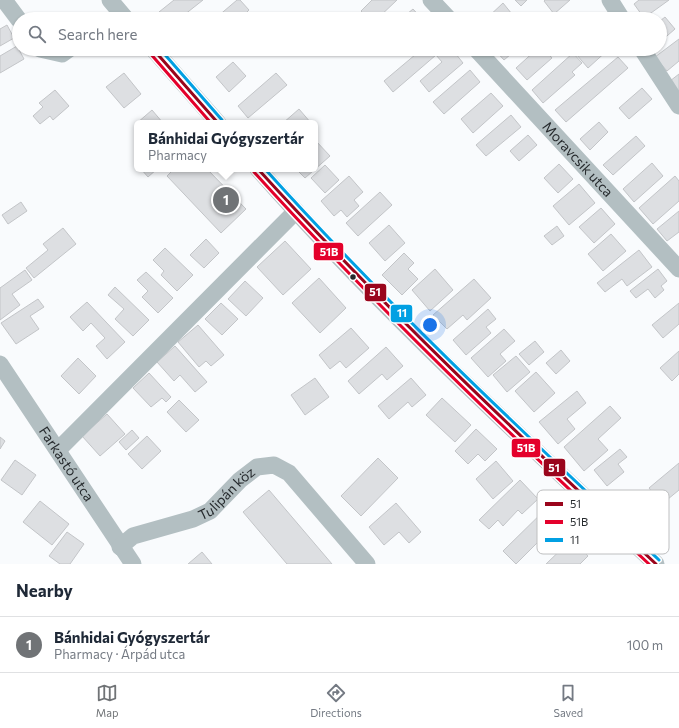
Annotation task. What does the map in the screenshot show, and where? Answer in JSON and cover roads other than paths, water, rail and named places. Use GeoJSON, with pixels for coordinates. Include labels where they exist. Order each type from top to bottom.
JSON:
{"type":"FeatureCollection","features":[{"type":"Feature","properties":{"kind":"street"},"geometry":{"type":"LineString","coordinates":[[4,0],[13,12]]}},
{"type":"Feature","properties":{"kind":"street"},"geometry":{"type":"LineString","coordinates":[[110,0],[117,12]]}},
{"type":"Feature","properties":{"kind":"street"},"geometry":{"type":"LineString","coordinates":[[431,0],[442,12]]}},
{"type":"Feature","properties":{"kind":"street"},"geometry":{"type":"LineString","coordinates":[[611,0],[618,12]]}},
{"type":"Feature","properties":{"kind":"street"},"geometry":{"type":"LineString","coordinates":[[159,56],[215,120]]}},
{"type":"Feature","properties":{"kind":"street","name":"Moravcsik utca"},"geometry":{"type":"LineString","coordinates":[[482,56],[679,269]]}},
{"type":"Feature","properties":{"kind":"street"},"geometry":{"type":"LineString","coordinates":[[647,56],[679,106]]}},
{"type":"Feature","properties":{"kind":"street"},"geometry":{"type":"LineString","coordinates":[[261,172],[383,302],[499,417],[577,490]]}},
{"type":"Feature","properties":{"kind":"street"},"geometry":{"type":"LineString","coordinates":[[58,450],[296,211]]}},
{"type":"Feature","properties":{"kind":"street","name":"Farkastó utca"},"geometry":{"type":"LineString","coordinates":[[0,364],[58,450],[120,547],[133,564]]}},
{"type":"Feature","properties":{"kind":"street","name":"Tulipán köz"},"geometry":{"type":"LineString","coordinates":[[120,547],[133,536],[193,519],[210,510],[240,480],[257,468],[274,465],[289,473],[367,564]]}},
{"type":"Feature","properties":{"kind":"street"},"geometry":{"type":"LineString","coordinates":[[645,554],[656,564]]}},
{"type":"Feature","properties":{"kind":"place","name":"Bánhidai Gyógyszertár"},"geometry":{"type":"Point","coordinates":[226,200]}}]}
